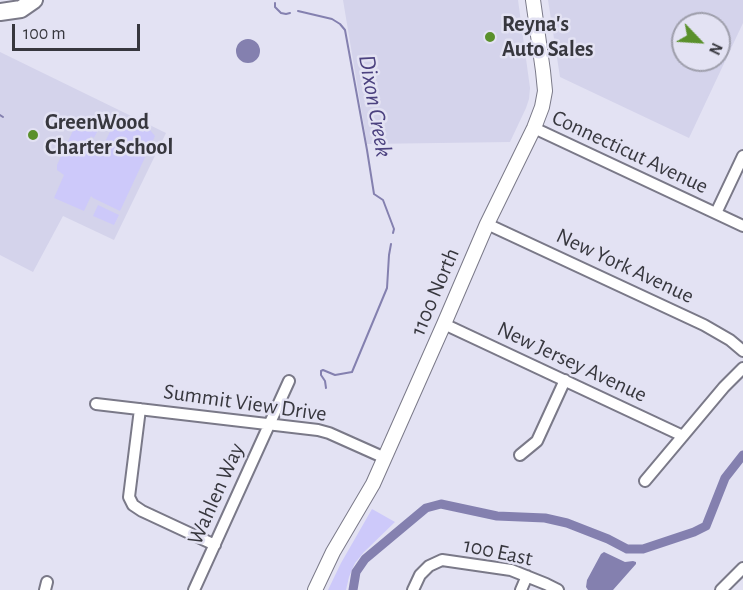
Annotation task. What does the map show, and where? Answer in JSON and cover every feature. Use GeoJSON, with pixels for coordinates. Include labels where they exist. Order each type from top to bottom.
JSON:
{"type":"FeatureCollection","features":[{"type":"Feature","properties":{"kind":"main road"},"geometry":{"type":"LineString","coordinates":[[0,12],[21,9],[34,0]]}},
{"type":"Feature","properties":{"kind":"street","name":"1100 North"},"geometry":{"type":"LineString","coordinates":[[315,590],[333,552],[385,458],[487,224],[542,107],[543,70],[533,0]]}},
{"type":"Feature","properties":{"kind":"street","name":"Connecticut Avenue"},"geometry":{"type":"LineString","coordinates":[[534,128],[743,226]]}},
{"type":"Feature","properties":{"kind":"street"},"geometry":{"type":"LineString","coordinates":[[716,213],[743,156]]}},
{"type":"Feature","properties":{"kind":"street","name":"New York Avenue"},"geometry":{"type":"LineString","coordinates":[[487,224],[704,325],[730,340],[743,351]]}},
{"type":"Feature","properties":{"kind":"street","name":"New Jersey Avenue"},"geometry":{"type":"LineString","coordinates":[[444,324],[683,436]]}},
{"type":"Feature","properties":{"kind":"street"},"geometry":{"type":"LineString","coordinates":[[645,481],[724,387],[743,368]]}},
{"type":"Feature","properties":{"kind":"street"},"geometry":{"type":"LineString","coordinates":[[520,455],[537,441],[565,380]]}},
{"type":"Feature","properties":{"kind":"street","name":"Wahlen Way"},"geometry":{"type":"LineString","coordinates":[[194,590],[289,381]]}},
{"type":"Feature","properties":{"kind":"street","name":"Summit View Drive"},"geometry":{"type":"LineString","coordinates":[[96,404],[318,430],[330,433],[385,458]]}},
{"type":"Feature","properties":{"kind":"street"},"geometry":{"type":"LineString","coordinates":[[140,409],[129,497],[133,505],[215,545]]}},
{"type":"Feature","properties":{"kind":"street","name":"100 East"},"geometry":{"type":"LineString","coordinates":[[413,590],[420,575],[429,566],[442,560],[511,570],[558,590]]}},
{"type":"Feature","properties":{"kind":"street"},"geometry":{"type":"LineString","coordinates":[[721,590],[743,568]]}},
{"type":"Feature","properties":{"kind":"street"},"geometry":{"type":"LineString","coordinates":[[521,590],[527,576]]}},
{"type":"Feature","properties":{"kind":"shaded area"},"geometry":{"type":"Polygon","coordinates":[[[343,0],[518,0],[530,88],[526,108],[510,142],[367,144],[343,0]]]}},
{"type":"Feature","properties":{"kind":"shaded area"},"geometry":{"type":"Polygon","coordinates":[[[548,0],[743,0],[743,23],[731,49],[731,12],[671,12],[671,72],[720,72],[689,138],[560,77],[548,0]]]}},
{"type":"Feature","properties":{"kind":"shaded area"},"geometry":{"type":"Polygon","coordinates":[[[243,39],[253,39],[260,46],[260,56],[253,63],[243,63],[236,56],[236,46],[243,39]]]}},
{"type":"Feature","properties":{"kind":"shaded area"},"geometry":{"type":"Polygon","coordinates":[[[0,52],[166,133],[114,240],[63,216],[33,272],[0,255],[0,52]]]}},
{"type":"Feature","properties":{"kind":"shaded area"},"geometry":{"type":"Polygon","coordinates":[[[118,115],[150,130],[155,136],[120,211],[91,196],[84,211],[54,198],[64,175],[57,170],[57,165],[77,122],[83,125],[87,117],[101,124],[94,138],[91,136],[88,141],[101,146],[118,115]]]}},
{"type":"Feature","properties":{"kind":"shaded area"},"geometry":{"type":"Polygon","coordinates":[[[98,205],[119,215],[114,225],[93,216],[98,205]]]}},
{"type":"Feature","properties":{"kind":"shaded area"},"geometry":{"type":"Polygon","coordinates":[[[372,509],[395,522],[355,563],[346,590],[328,590],[341,563],[372,509]]]}},
{"type":"Feature","properties":{"kind":"shaded area"},"geometry":{"type":"Polygon","coordinates":[[[604,552],[625,562],[633,561],[636,564],[613,590],[588,590],[587,580],[604,552]]]}},
{"type":"Feature","properties":{"kind":"waterway","name":"Dixon Creek"},"geometry":{"type":"LineString","coordinates":[[275,3],[275,7],[281,13],[290,13]]}},
{"type":"Feature","properties":{"kind":"waterway","name":"Dixon Creek"},"geometry":{"type":"LineString","coordinates":[[298,11],[332,19],[345,30],[374,194],[383,200],[394,229],[393,233]]}},
{"type":"Feature","properties":{"kind":"waterway","name":"Dixon Creek"},"geometry":{"type":"LineString","coordinates":[[326,388],[321,371],[335,375],[352,372],[387,288],[391,244]]}},
{"type":"Feature","properties":{"kind":"waterway"},"geometry":{"type":"LineString","coordinates":[[353,590],[356,572],[365,559],[426,508],[441,504],[497,516],[545,518],[567,523],[627,549],[643,549],[694,532],[706,526],[725,478],[743,455]]}},
{"type":"Feature","properties":{"kind":"place","name":"Reyna's Auto Sales"},"geometry":{"type":"Point","coordinates":[490,37]}},
{"type":"Feature","properties":{"kind":"place","name":"GreenWood Charter School"},"geometry":{"type":"Point","coordinates":[33,135]}}]}
